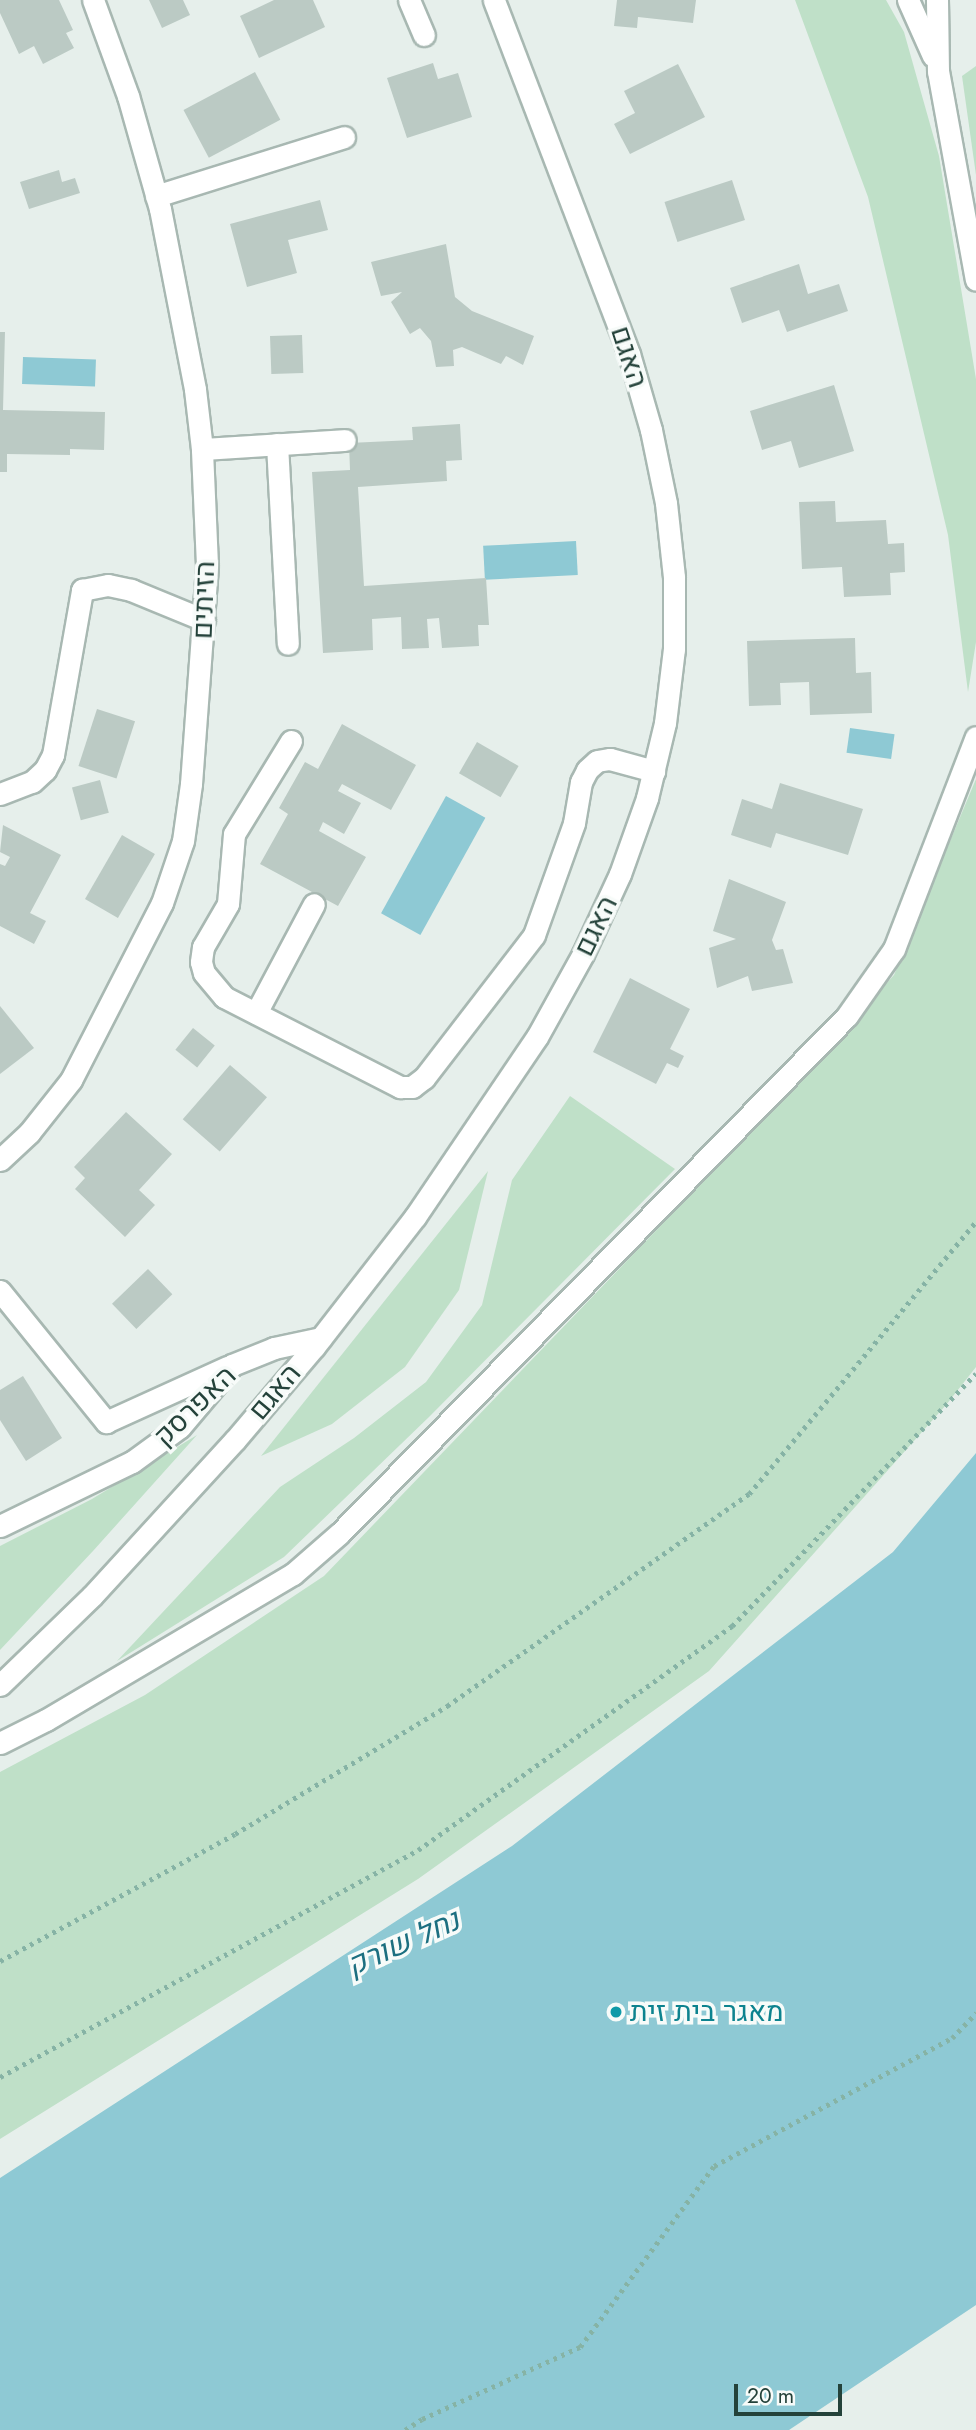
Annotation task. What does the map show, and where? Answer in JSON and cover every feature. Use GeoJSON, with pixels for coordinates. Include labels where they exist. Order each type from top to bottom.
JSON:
{"type":"FeatureCollection","features":[{"type":"Feature","properties":{"kind":"street","name":"הזיתים"},"geometry":{"type":"LineString","coordinates":[[0,1160],[29,1133],[71,1080],[167,891],[179,855],[190,799],[207,565],[202,449],[186,329],[156,196],[128,96],[93,0]]}},
{"type":"Feature","properties":{"kind":"street"},"geometry":{"type":"LineString","coordinates":[[409,0],[424,36]]}},
{"type":"Feature","properties":{"kind":"street","name":"האגם"},"geometry":{"type":"LineString","coordinates":[[0,1685],[138,1547],[321,1338],[445,1175],[537,1037],[583,954],[621,874],[654,771],[665,723],[674,649],[674,577],[666,503],[651,430],[629,354],[601,276],[494,0]]}},
{"type":"Feature","properties":{"kind":"street"},"geometry":{"type":"LineString","coordinates":[[908,0],[918,17],[938,71]]}},
{"type":"Feature","properties":{"kind":"street"},"geometry":{"type":"LineString","coordinates":[[937,0],[938,71],[976,281]]}},
{"type":"Feature","properties":{"kind":"street"},"geometry":{"type":"LineString","coordinates":[[156,196],[344,137]]}},
{"type":"Feature","properties":{"kind":"street"},"geometry":{"type":"LineString","coordinates":[[202,449],[345,440]]}},
{"type":"Feature","properties":{"kind":"street"},"geometry":{"type":"LineString","coordinates":[[276,444],[288,644]]}},
{"type":"Feature","properties":{"kind":"street"},"geometry":{"type":"LineString","coordinates":[[0,794],[32,782],[45,770],[53,755],[82,590],[108,585],[131,590],[204,620]]}},
{"type":"Feature","properties":{"kind":"street"},"geometry":{"type":"LineString","coordinates":[[0,1743],[46,1720],[293,1574],[340,1533],[847,1016],[894,949],[976,737]]}},
{"type":"Feature","properties":{"kind":"street"},"geometry":{"type":"LineString","coordinates":[[291,741],[234,834],[230,851],[228,904],[203,947],[201,962],[204,974],[225,997],[389,1083],[412,1087],[424,1078],[534,935],[574,823],[581,782],[587,770],[597,761],[610,759],[654,771]]}},
{"type":"Feature","properties":{"kind":"street"},"geometry":{"type":"LineString","coordinates":[[256,1013],[314,904]]}},
{"type":"Feature","properties":{"kind":"street"},"geometry":{"type":"LineString","coordinates":[[0,1291],[106,1422],[232,1365]]}},
{"type":"Feature","properties":{"kind":"street","name":"האפרסק"},"geometry":{"type":"LineString","coordinates":[[0,1526],[132,1462],[180,1427],[232,1365],[274,1348],[321,1338]]}},
{"type":"Feature","properties":{"kind":"path"},"geometry":{"type":"LineString","coordinates":[[0,1961],[235,1834],[447,1706],[749,1494],[976,1222]]}},
{"type":"Feature","properties":{"kind":"path"},"geometry":{"type":"LineString","coordinates":[[0,2077],[418,1850],[732,1626],[976,1375]]}},
{"type":"Feature","properties":{"kind":"path"},"geometry":{"type":"LineString","coordinates":[[405,2430],[422,2418],[580,2347],[714,2166],[952,2038],[976,2013]]}},
{"type":"Feature","properties":{"kind":"green space"},"geometry":{"type":"Polygon","coordinates":[[[795,0],[886,0],[904,32],[939,156],[976,379],[976,642],[968,692],[948,535],[868,197],[795,0]]]}},
{"type":"Feature","properties":{"kind":"green space"},"geometry":{"type":"Polygon","coordinates":[[[976,66],[976,175],[962,76],[976,66]]]}},
{"type":"Feature","properties":{"kind":"green space"},"geometry":{"type":"Polygon","coordinates":[[[976,779],[976,1367],[946,1405],[709,1671],[418,1879],[0,2139],[0,1772],[145,1695],[324,1576],[768,1114],[894,975],[976,779]]]}},
{"type":"Feature","properties":{"kind":"green space"},"geometry":{"type":"Polygon","coordinates":[[[570,1096],[675,1169],[429,1417],[284,1557],[117,1661],[280,1487],[354,1438],[426,1382],[482,1305],[512,1180],[570,1096]]]}},
{"type":"Feature","properties":{"kind":"green space"},"geometry":{"type":"Polygon","coordinates":[[[488,1171],[459,1290],[405,1367],[332,1424],[261,1456],[488,1171]]]}},
{"type":"Feature","properties":{"kind":"green space"},"geometry":{"type":"Polygon","coordinates":[[[197,1435],[0,1650],[0,1546],[92,1499],[197,1435]]]}},
{"type":"Feature","properties":{"kind":"water"},"geometry":{"type":"Polygon","coordinates":[[[23,357],[96,360],[95,387],[22,384],[23,357]]]}},
{"type":"Feature","properties":{"kind":"water"},"geometry":{"type":"Polygon","coordinates":[[[576,541],[578,575],[485,580],[483,546],[576,541]]]}},
{"type":"Feature","properties":{"kind":"water"},"geometry":{"type":"Polygon","coordinates":[[[850,728],[895,734],[891,759],[847,753],[850,728]]]}},
{"type":"Feature","properties":{"kind":"water"},"geometry":{"type":"Polygon","coordinates":[[[446,796],[485,818],[420,935],[381,913],[446,796]]]}},
{"type":"Feature","properties":{"kind":"water","name":"מאגר בית זית"},"geometry":{"type":"Polygon","coordinates":[[[976,1453],[976,2305],[789,2430],[0,2430],[0,2178],[512,1846],[893,1552],[976,1453]]]}},
{"type":"Feature","properties":{"kind":"building"},"geometry":{"type":"Polygon","coordinates":[[[0,0],[59,0],[73,30],[66,33],[74,48],[43,64],[34,46],[19,54],[0,13],[0,0]]]}},
{"type":"Feature","properties":{"kind":"building"},"geometry":{"type":"Polygon","coordinates":[[[149,0],[183,0],[190,15],[162,28],[149,0]]]}},
{"type":"Feature","properties":{"kind":"building"},"geometry":{"type":"Polygon","coordinates":[[[274,0],[313,0],[325,27],[259,58],[240,16],[274,0]]]}},
{"type":"Feature","properties":{"kind":"building"},"geometry":{"type":"Polygon","coordinates":[[[617,0],[696,0],[693,23],[638,17],[637,28],[614,26],[617,0]]]}},
{"type":"Feature","properties":{"kind":"building"},"geometry":{"type":"Polygon","coordinates":[[[433,63],[438,79],[458,73],[472,117],[407,138],[387,78],[433,63]]]}},
{"type":"Feature","properties":{"kind":"building"},"geometry":{"type":"Polygon","coordinates":[[[678,64],[705,117],[630,154],[614,124],[635,113],[624,91],[678,64]]]}},
{"type":"Feature","properties":{"kind":"building"},"geometry":{"type":"Polygon","coordinates":[[[255,72],[280,120],[209,158],[183,110],[255,72]]]}},
{"type":"Feature","properties":{"kind":"building"},"geometry":{"type":"Polygon","coordinates":[[[59,170],[62,182],[75,178],[80,193],[29,209],[20,182],[59,170]]]}},
{"type":"Feature","properties":{"kind":"building"},"geometry":{"type":"Polygon","coordinates":[[[732,180],[745,220],[677,242],[664,202],[732,180]]]}},
{"type":"Feature","properties":{"kind":"building"},"geometry":{"type":"Polygon","coordinates":[[[320,200],[328,230],[288,240],[297,273],[247,287],[230,224],[320,200]]]}},
{"type":"Feature","properties":{"kind":"building"},"geometry":{"type":"Polygon","coordinates":[[[446,244],[455,297],[472,311],[534,336],[523,365],[506,356],[501,364],[462,347],[453,350],[454,366],[436,367],[431,341],[420,328],[410,334],[391,302],[402,292],[381,296],[371,262],[446,244]]]}},
{"type":"Feature","properties":{"kind":"building"},"geometry":{"type":"Polygon","coordinates":[[[799,264],[808,294],[839,284],[848,311],[787,332],[779,310],[742,323],[730,288],[799,264]]]}},
{"type":"Feature","properties":{"kind":"building"},"geometry":{"type":"Polygon","coordinates":[[[0,332],[5,332],[3,410],[105,412],[104,450],[70,449],[70,455],[7,454],[7,472],[0,472],[0,332]]]}},
{"type":"Feature","properties":{"kind":"building"},"geometry":{"type":"Polygon","coordinates":[[[302,335],[303,373],[271,374],[270,336],[302,335]]]}},
{"type":"Feature","properties":{"kind":"building"},"geometry":{"type":"Polygon","coordinates":[[[834,385],[854,451],[799,468],[791,441],[762,450],[750,411],[834,385]]]}},
{"type":"Feature","properties":{"kind":"building"},"geometry":{"type":"Polygon","coordinates":[[[460,424],[462,460],[446,461],[447,481],[358,487],[364,586],[486,578],[489,625],[478,625],[479,646],[442,648],[439,618],[427,619],[429,648],[402,649],[401,617],[372,619],[373,650],[323,653],[312,472],[350,470],[349,443],[413,440],[412,427],[460,424]]]}},
{"type":"Feature","properties":{"kind":"building"},"geometry":{"type":"Polygon","coordinates":[[[835,501],[836,522],[886,520],[888,544],[904,543],[905,572],[890,573],[891,595],[844,597],[842,567],[802,569],[799,502],[835,501]]]}},
{"type":"Feature","properties":{"kind":"building"},"geometry":{"type":"Polygon","coordinates":[[[855,638],[856,673],[871,672],[872,713],[810,715],[809,682],[780,683],[781,705],[749,706],[747,641],[855,638]]]}},
{"type":"Feature","properties":{"kind":"building"},"geometry":{"type":"Polygon","coordinates":[[[97,709],[135,721],[117,778],[78,766],[97,709]]]}},
{"type":"Feature","properties":{"kind":"building"},"geometry":{"type":"Polygon","coordinates":[[[342,724],[416,765],[391,810],[342,784],[338,791],[361,803],[344,834],[323,822],[319,831],[366,857],[338,906],[260,864],[288,814],[279,808],[305,762],[318,769],[342,724]]]}},
{"type":"Feature","properties":{"kind":"building"},"geometry":{"type":"Polygon","coordinates":[[[477,742],[519,766],[501,797],[459,773],[477,742]]]}},
{"type":"Feature","properties":{"kind":"building"},"geometry":{"type":"Polygon","coordinates":[[[100,780],[109,813],[81,820],[72,788],[100,780]]]}},
{"type":"Feature","properties":{"kind":"building"},"geometry":{"type":"Polygon","coordinates":[[[780,783],[863,809],[848,855],[776,833],[771,848],[731,835],[742,799],[772,809],[780,783]]]}},
{"type":"Feature","properties":{"kind":"building"},"geometry":{"type":"Polygon","coordinates":[[[3,825],[61,855],[30,913],[46,921],[34,944],[0,926],[0,864],[5,866],[10,857],[0,852],[3,825]]]}},
{"type":"Feature","properties":{"kind":"building"},"geometry":{"type":"Polygon","coordinates":[[[122,835],[155,854],[118,918],[85,899],[122,835]]]}},
{"type":"Feature","properties":{"kind":"building"},"geometry":{"type":"Polygon","coordinates":[[[729,879],[786,902],[772,940],[776,950],[783,949],[793,983],[752,991],[748,976],[717,988],[709,948],[736,939],[713,931],[729,879]]]}},
{"type":"Feature","properties":{"kind":"building"},"geometry":{"type":"Polygon","coordinates":[[[630,978],[690,1009],[670,1049],[684,1056],[678,1068],[667,1063],[656,1084],[593,1052],[630,978]]]}},
{"type":"Feature","properties":{"kind":"building"},"geometry":{"type":"Polygon","coordinates":[[[0,1006],[34,1048],[0,1074],[0,1006]]]}},
{"type":"Feature","properties":{"kind":"building"},"geometry":{"type":"Polygon","coordinates":[[[193,1028],[215,1046],[197,1067],[175,1050],[193,1028]]]}},
{"type":"Feature","properties":{"kind":"building"},"geometry":{"type":"Polygon","coordinates":[[[230,1065],[267,1097],[220,1151],[183,1119],[230,1065]]]}},
{"type":"Feature","properties":{"kind":"building"},"geometry":{"type":"Polygon","coordinates":[[[126,1112],[172,1154],[139,1190],[155,1205],[125,1237],[75,1189],[85,1178],[74,1167],[126,1112]]]}},
{"type":"Feature","properties":{"kind":"building"},"geometry":{"type":"Polygon","coordinates":[[[148,1269],[172,1294],[136,1329],[112,1304],[148,1269]]]}},
{"type":"Feature","properties":{"kind":"building"},"geometry":{"type":"Polygon","coordinates":[[[23,1376],[62,1438],[26,1461],[0,1420],[0,1390],[23,1376]]]}},
{"type":"Feature","properties":{"kind":"place","name":"מאגר בית זית"},"geometry":{"type":"Point","coordinates":[616,2012]}},
{"type":"Feature","properties":{"kind":"water label","name":"נחל שורק"},"geometry":{"type":"Point","coordinates":[403,1943]}}]}
